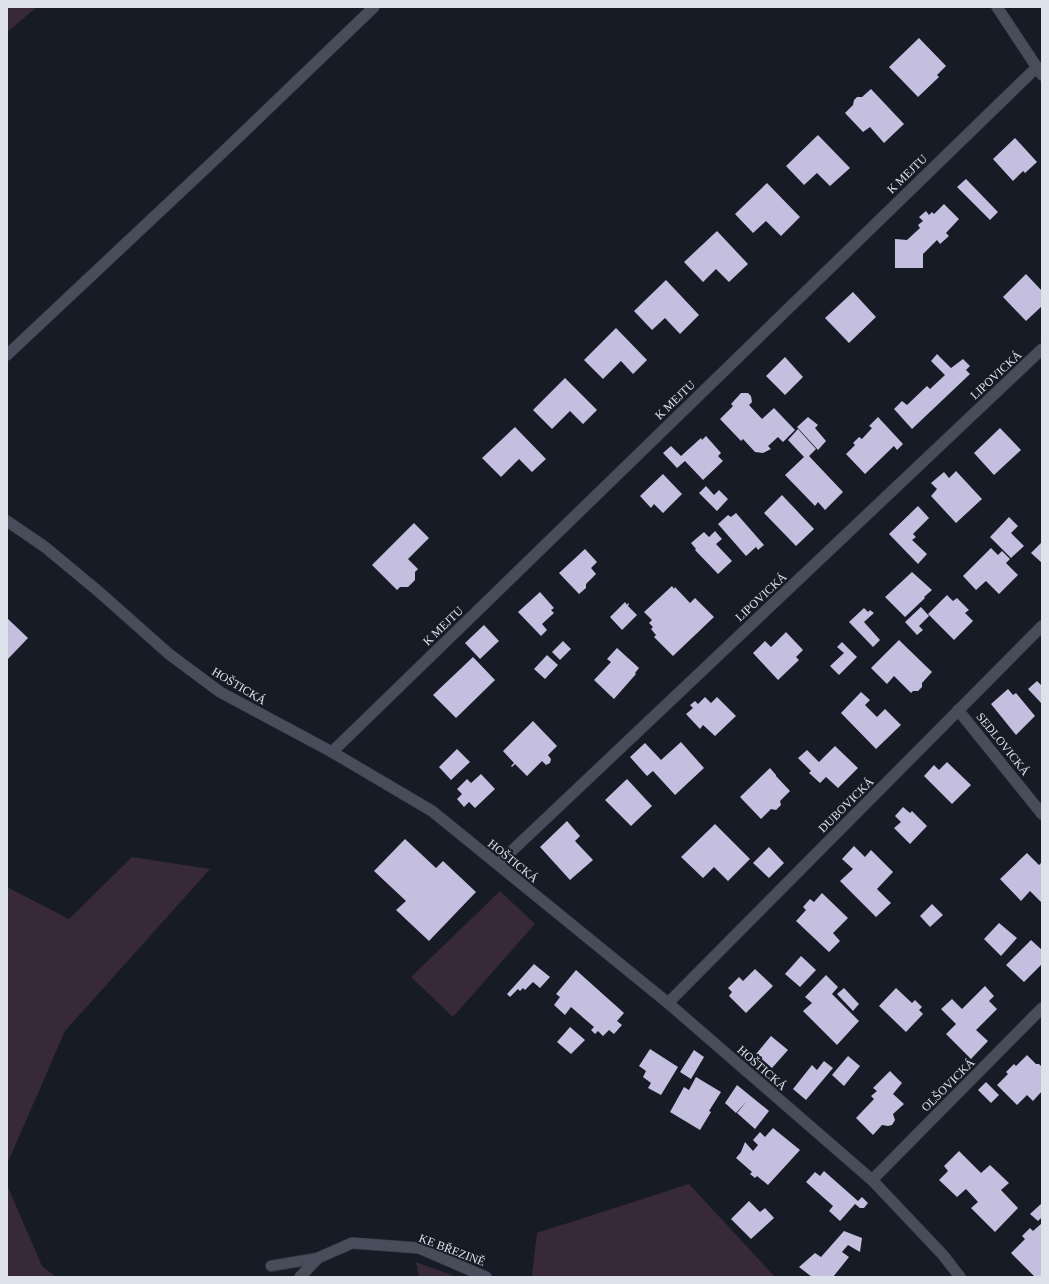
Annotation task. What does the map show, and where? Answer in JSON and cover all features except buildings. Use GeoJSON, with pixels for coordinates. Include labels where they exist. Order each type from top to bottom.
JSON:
{"type":"FeatureCollection","features":[{"type":"Feature","properties":{"kind":"street"},"geometry":{"type":"LineString","coordinates":[[7,355],[216,159],[374,7]]}},
{"type":"Feature","properties":{"kind":"street"},"geometry":{"type":"LineString","coordinates":[[997,7],[1039,71]]}},
{"type":"Feature","properties":{"kind":"street","name":"K MEJTU"},"geometry":{"type":"LineString","coordinates":[[332,752],[1039,71]]}},
{"type":"Feature","properties":{"kind":"street","name":"LIPOVICKÁ"},"geometry":{"type":"LineString","coordinates":[[498,864],[1042,349]]}},
{"type":"Feature","properties":{"kind":"street","name":"HOŠTICKÁ"},"geometry":{"type":"LineString","coordinates":[[7,520],[45,548],[98,591],[169,654],[220,692],[332,752],[432,812],[498,864],[668,1003],[872,1180],[943,1255],[960,1277]]}},
{"type":"Feature","properties":{"kind":"street","name":"DUBOVICKÁ"},"geometry":{"type":"LineString","coordinates":[[668,1003],[1042,626]]}},
{"type":"Feature","properties":{"kind":"street","name":"SEDLOVICKÁ"},"geometry":{"type":"LineString","coordinates":[[958,710],[1042,814]]}},
{"type":"Feature","properties":{"kind":"street","name":"OLŠOVICKÁ"},"geometry":{"type":"LineString","coordinates":[[872,1180],[1042,1008]]}},
{"type":"Feature","properties":{"kind":"street","name":"KE BŘEZINĚ"},"geometry":{"type":"LineString","coordinates":[[300,1277],[318,1258],[352,1243],[419,1248],[486,1277]]}},
{"type":"Feature","properties":{"kind":"lane"},"geometry":{"type":"LineString","coordinates":[[271,1266],[318,1258]]}},
{"type":"Feature","properties":{"kind":"shaded area"},"geometry":{"type":"Polygon","coordinates":[[[7,7],[37,7],[7,32],[7,7]]]}},
{"type":"Feature","properties":{"kind":"shaded area"},"geometry":{"type":"Polygon","coordinates":[[[132,857],[210,869],[65,1031],[7,1164],[7,887],[69,919],[132,857]]]}},
{"type":"Feature","properties":{"kind":"shaded area"},"geometry":{"type":"Polygon","coordinates":[[[500,891],[535,924],[453,1017],[411,977],[500,891]]]}},
{"type":"Feature","properties":{"kind":"shaded area"},"geometry":{"type":"Polygon","coordinates":[[[689,1184],[775,1277],[537,1277],[532,1275],[537,1233],[689,1184]]]}},
{"type":"Feature","properties":{"kind":"shaded area"},"geometry":{"type":"Polygon","coordinates":[[[7,1185],[42,1266],[56,1277],[7,1277],[7,1185]]]}},
{"type":"Feature","properties":{"kind":"shaded area"},"geometry":{"type":"Polygon","coordinates":[[[416,1262],[457,1277],[419,1277],[416,1262]]]}}]}
